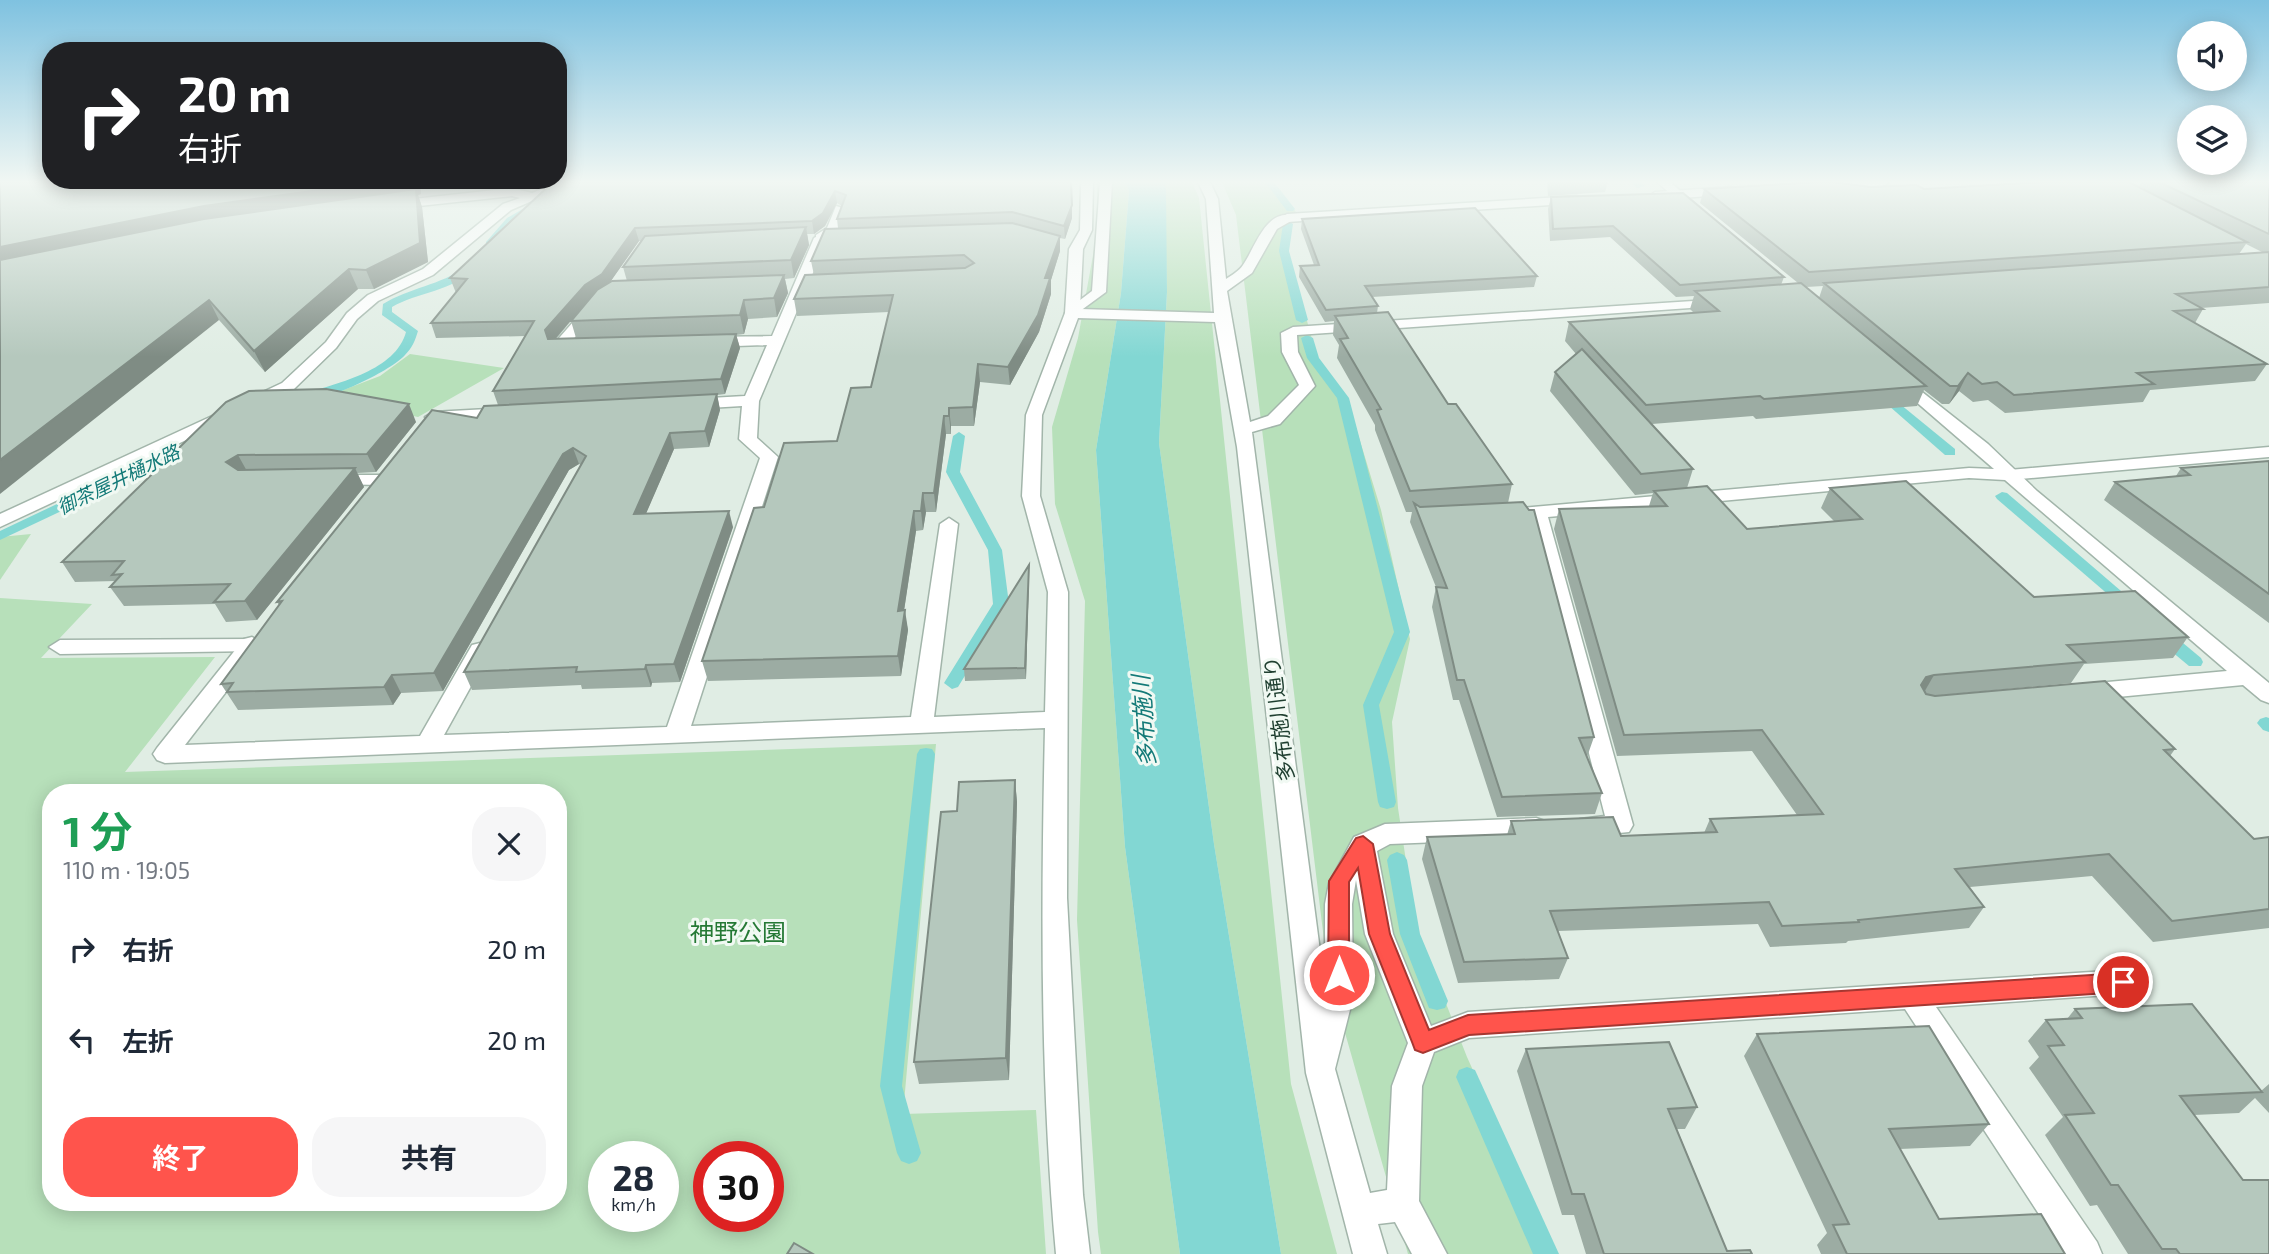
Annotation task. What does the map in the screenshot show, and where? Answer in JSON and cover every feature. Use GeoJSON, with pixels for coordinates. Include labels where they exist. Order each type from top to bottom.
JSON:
{"type":"FeatureCollection","features":[{"type":"Feature","properties":{"kind":"street"},"geometry":{"type":"LineString","coordinates":[[0,521],[288,386],[331,345],[352,316],[373,298],[428,272],[466,241]]}},
{"type":"Feature","properties":{"kind":"street"},"geometry":{"type":"LineString","coordinates":[[677,735],[769,457],[748,439],[751,401],[801,285],[814,241]]}},
{"type":"Feature","properties":{"kind":"street"},"geometry":{"type":"LineString","coordinates":[[1073,1254],[1067,1195],[1054,898],[1058,592],[1031,496],[1034,415],[1072,313],[1070,247],[1076,241]]}},
{"type":"Feature","properties":{"kind":"street"},"geometry":{"type":"LineString","coordinates":[[1072,313],[1099,292],[1102,241]]}},
{"type":"Feature","properties":{"kind":"street","name":"多布施川通り"},"geometry":{"type":"LineString","coordinates":[[1216,241],[1222,318],[1243,429],[1321,1073],[1356,1211],[1370,1254]]}},
{"type":"Feature","properties":{"kind":"street"},"geometry":{"type":"LineString","coordinates":[[1221,289],[1247,270],[1264,241]]}},
{"type":"Feature","properties":{"kind":"street"},"geometry":{"type":"LineString","coordinates":[[586,347],[558,348],[604,299]]}},
{"type":"Feature","properties":{"kind":"street"},"geometry":{"type":"LineString","coordinates":[[1243,429],[1274,420],[1307,386],[1290,352],[1289,333],[1298,330],[1730,301]]}},
{"type":"Feature","properties":{"kind":"street"},"geometry":{"type":"LineString","coordinates":[[1072,313],[1222,318]]}},
{"type":"Feature","properties":{"kind":"street"},"geometry":{"type":"LineString","coordinates":[[695,343],[777,340]]}},
{"type":"Feature","properties":{"kind":"street"},"geometry":{"type":"LineString","coordinates":[[1886,368],[2269,695]]}},
{"type":"Feature","properties":{"kind":"street"},"geometry":{"type":"LineString","coordinates":[[668,405],[751,401]]}},
{"type":"Feature","properties":{"kind":"street"},"geometry":{"type":"LineString","coordinates":[[416,438],[433,417],[530,412]]}},
{"type":"Feature","properties":{"kind":"street"},"geometry":{"type":"LineString","coordinates":[[1483,514],[1537,512],[1969,473],[2009,475],[2269,452]]}},
{"type":"Feature","properties":{"kind":"street"},"geometry":{"type":"LineString","coordinates":[[366,501],[399,459]]}},
{"type":"Feature","properties":{"kind":"street"},"geometry":{"type":"LineString","coordinates":[[315,481],[382,480]]}},
{"type":"Feature","properties":{"kind":"street"},"geometry":{"type":"LineString","coordinates":[[1321,1073],[1339,999],[1339,881],[1363,844],[1385,834],[1620,825],[1537,512]]}},
{"type":"Feature","properties":{"kind":"street"},"geometry":{"type":"LineString","coordinates":[[921,726],[949,524]]}},
{"type":"Feature","properties":{"kind":"street"},"geometry":{"type":"LineString","coordinates":[[267,625],[165,754],[1055,720]]}},
{"type":"Feature","properties":{"kind":"street"},"geometry":{"type":"LineString","coordinates":[[427,744],[487,637]]}},
{"type":"Feature","properties":{"kind":"street"},"geometry":{"type":"LineString","coordinates":[[60,647],[251,646]]}},
{"type":"Feature","properties":{"kind":"street"},"geometry":{"type":"LineString","coordinates":[[2059,695],[2248,677]]}},
{"type":"Feature","properties":{"kind":"street"},"geometry":{"type":"LineString","coordinates":[[1363,844],[1379,934],[1423,1042],[1407,1086],[1403,1204],[1430,1254]]}},
{"type":"Feature","properties":{"kind":"street"},"geometry":{"type":"LineString","coordinates":[[1423,1042],[1468,1025],[2123,982]]}},
{"type":"Feature","properties":{"kind":"street"},"geometry":{"type":"LineString","coordinates":[[1913,996],[2085,1254]]}},
{"type":"Feature","properties":{"kind":"street"},"geometry":{"type":"LineString","coordinates":[[1356,1211],[1403,1204]]}},
{"type":"Feature","properties":{"kind":"green space"},"geometry":{"type":"Polygon","coordinates":[[[1096,241],[1125,241],[1121,293],[1096,450],[1125,847],[1180,1254],[1101,1254],[1098,1232],[1077,920],[1085,601],[1055,504],[1052,427],[1078,338],[1096,241]]]}},
{"type":"Feature","properties":{"kind":"green space"},"geometry":{"type":"Polygon","coordinates":[[[1166,241],[1203,241],[1291,1084],[1337,1254],[1281,1254],[1214,844],[1159,443],[1167,292],[1166,241]]]}},
{"type":"Feature","properties":{"kind":"green space"},"geometry":{"type":"Polygon","coordinates":[[[1239,241],[1289,241],[1288,252],[1317,357],[1347,398],[1381,510],[1410,639],[1392,722],[1398,808],[1416,927],[1467,1057],[1556,1254],[1408,1254],[1328,973],[1239,241]]]}},
{"type":"Feature","properties":{"kind":"green space"},"geometry":{"type":"Polygon","coordinates":[[[410,354],[504,368],[418,417],[325,397],[380,376],[410,354]]]}},
{"type":"Feature","properties":{"kind":"green space"},"geometry":{"type":"Polygon","coordinates":[[[31,534],[0,580],[0,537],[31,534]]]}},
{"type":"Feature","properties":{"kind":"green space","name":"神野公園"},"geometry":{"type":"Polygon","coordinates":[[[0,598],[92,604],[41,658],[215,657],[125,772],[936,744],[903,1114],[1036,1110],[1046,1254],[0,1254],[0,598]]]}},
{"type":"Feature","properties":{"kind":"water","name":"多布施川"},"geometry":{"type":"Polygon","coordinates":[[[1125,241],[1167,241],[1167,292],[1159,443],[1214,844],[1281,1254],[1180,1254],[1125,847],[1096,450],[1121,293],[1125,241]]]}},
{"type":"Feature","properties":{"kind":"building"},"geometry":{"type":"Polygon","coordinates":[[[0,241],[32,241],[0,247],[0,241]]]}},
{"type":"Feature","properties":{"kind":"building"},"geometry":{"type":"Polygon","coordinates":[[[97,241],[420,241],[420,243],[366,270],[349,269],[254,351],[209,300],[0,460],[0,260],[97,241]]]}},
{"type":"Feature","properties":{"kind":"building"},"geometry":{"type":"Polygon","coordinates":[[[490,241],[626,241],[602,274],[585,285],[545,330],[548,339],[736,334],[721,379],[493,391],[534,321],[431,323],[467,279],[450,278],[490,241]]]}},
{"type":"Feature","properties":{"kind":"building"},"geometry":{"type":"Polygon","coordinates":[[[642,241],[800,241],[791,260],[623,267],[642,241]]]}},
{"type":"Feature","properties":{"kind":"building"},"geometry":{"type":"Polygon","coordinates":[[[820,241],[1058,241],[1045,278],[1050,278],[1038,315],[1008,367],[978,364],[973,407],[949,408],[949,416],[944,416],[934,493],[923,493],[921,511],[914,511],[898,611],[905,610],[898,656],[702,661],[754,508],[764,507],[784,443],[837,441],[851,388],[871,387],[893,295],[794,299],[805,275],[965,268],[974,263],[964,255],[811,261],[820,241]]]}},
{"type":"Feature","properties":{"kind":"building"},"geometry":{"type":"Polygon","coordinates":[[[1310,241],[1505,241],[1537,276],[1365,286],[1378,306],[1326,310],[1300,266],[1319,265],[1310,241]]]}},
{"type":"Feature","properties":{"kind":"building"},"geometry":{"type":"Polygon","coordinates":[[[1629,241],[1740,241],[1784,277],[1680,285],[1629,241]]]}},
{"type":"Feature","properties":{"kind":"building"},"geometry":{"type":"Polygon","coordinates":[[[1769,241],[2247,242],[1809,272],[1769,241]]]}},
{"type":"Feature","properties":{"kind":"building"},"geometry":{"type":"Polygon","coordinates":[[[2269,252],[2269,287],[2176,294],[2203,309],[2174,311],[2267,364],[2137,373],[2154,384],[2014,395],[1997,382],[1982,384],[1968,373],[1958,386],[1950,386],[1824,283],[2269,252]]]}},
{"type":"Feature","properties":{"kind":"building"},"geometry":{"type":"Polygon","coordinates":[[[784,275],[774,298],[744,300],[740,315],[571,321],[597,290],[612,281],[784,275]]]}},
{"type":"Feature","properties":{"kind":"building"},"geometry":{"type":"Polygon","coordinates":[[[1801,283],[1926,386],[1646,405],[1569,322],[1719,311],[1695,291],[1801,283]]]}},
{"type":"Feature","properties":{"kind":"building"},"geometry":{"type":"Polygon","coordinates":[[[1388,312],[1448,404],[1456,404],[1512,484],[1410,491],[1377,410],[1381,409],[1340,339],[1348,338],[1335,316],[1388,312]]]}},
{"type":"Feature","properties":{"kind":"building"},"geometry":{"type":"Polygon","coordinates":[[[1582,349],[1693,469],[1641,474],[1555,372],[1582,349]]]}},
{"type":"Feature","properties":{"kind":"building"},"geometry":{"type":"Polygon","coordinates":[[[326,389],[409,404],[367,454],[238,455],[226,462],[238,470],[355,468],[245,601],[214,602],[230,584],[110,587],[122,574],[112,575],[124,561],[62,562],[226,402],[249,391],[326,389]]]}},
{"type":"Feature","properties":{"kind":"building"},"geometry":{"type":"Polygon","coordinates":[[[717,394],[705,431],[670,433],[634,514],[729,511],[674,664],[646,665],[645,669],[576,672],[577,667],[464,672],[586,456],[573,448],[563,454],[434,673],[392,675],[384,687],[227,692],[233,683],[221,684],[282,601],[277,602],[432,410],[477,418],[484,406],[717,394]]]}},
{"type":"Feature","properties":{"kind":"building"},"geometry":{"type":"Polygon","coordinates":[[[2269,461],[2269,594],[2115,482],[2190,475],[2181,468],[2269,461]]]}},
{"type":"Feature","properties":{"kind":"building"},"geometry":{"type":"Polygon","coordinates":[[[1906,481],[2034,597],[2135,591],[2188,637],[2067,645],[2085,662],[1934,675],[1926,677],[1921,685],[1926,694],[1935,696],[2105,681],[2175,749],[2164,750],[2254,839],[2269,837],[2269,909],[2172,921],[2109,854],[1955,869],[1984,907],[1858,920],[1859,922],[1782,926],[1769,902],[1550,911],[1568,958],[1464,962],[1427,837],[1515,834],[1511,821],[1613,817],[1621,836],[1717,832],[1710,819],[1823,814],[1762,730],[1624,735],[1559,509],[1667,506],[1654,491],[1707,486],[1747,529],[1862,519],[1830,488],[1906,481]]]}},
{"type":"Feature","properties":{"kind":"building"},"geometry":{"type":"Polygon","coordinates":[[[1523,502],[1529,510],[1534,510],[1594,737],[1579,738],[1602,793],[1502,797],[1464,680],[1457,680],[1436,587],[1447,588],[1414,503],[1420,507],[1523,502]]]}},
{"type":"Feature","properties":{"kind":"building"},"geometry":{"type":"Polygon","coordinates":[[[1029,565],[1025,668],[964,669],[1029,565]]]}},
{"type":"Feature","properties":{"kind":"building"},"geometry":{"type":"Polygon","coordinates":[[[1015,780],[1006,1058],[914,1062],[941,812],[957,811],[959,782],[1015,780]]]}},
{"type":"Feature","properties":{"kind":"building"},"geometry":{"type":"Polygon","coordinates":[[[2192,1004],[2262,1092],[2180,1096],[2243,1180],[2269,1180],[2269,1254],[2180,1254],[2176,1249],[2162,1249],[2118,1185],[2111,1185],[2065,1115],[2094,1113],[2048,1046],[2064,1045],[2046,1020],[2082,1018],[2075,1009],[2192,1004]]]}},
{"type":"Feature","properties":{"kind":"building"},"geometry":{"type":"Polygon","coordinates":[[[1929,1026],[1989,1124],[1889,1129],[1939,1219],[2041,1214],[2065,1254],[1847,1254],[1833,1225],[1849,1224],[1757,1034],[1929,1026]]]}},
{"type":"Feature","properties":{"kind":"building"},"geometry":{"type":"Polygon","coordinates":[[[1669,1042],[1697,1107],[1668,1109],[1727,1251],[1750,1250],[1752,1254],[1604,1254],[1584,1194],[1572,1194],[1526,1049],[1669,1042]]]}},
{"type":"Feature","properties":{"kind":"building"},"geometry":{"type":"Polygon","coordinates":[[[794,1243],[813,1254],[787,1254],[794,1243]]]}},
{"type":"Feature","properties":{"kind":"waterway","name":"御茶屋井樋水路"},"geometry":{"type":"LineString","coordinates":[[490,244],[493,241]]}},
{"type":"Feature","properties":{"kind":"waterway"},"geometry":{"type":"LineString","coordinates":[[1286,241],[1284,251],[1302,320]]}},
{"type":"Feature","properties":{"kind":"waterway","name":"御茶屋井樋水路"},"geometry":{"type":"LineString","coordinates":[[310,396],[354,381],[400,354],[409,343],[412,331],[386,313],[387,306],[450,281],[469,269]]}},
{"type":"Feature","properties":{"kind":"waterway"},"geometry":{"type":"LineString","coordinates":[[1307,338],[1313,358],[1343,398],[1402,632],[1371,705],[1387,802]]}},
{"type":"Feature","properties":{"kind":"waterway"},"geometry":{"type":"LineString","coordinates":[[1884,395],[1950,452]]}},
{"type":"Feature","properties":{"kind":"waterway"},"geometry":{"type":"LineString","coordinates":[[952,683],[1001,604],[995,550],[953,472],[959,436]]}},
{"type":"Feature","properties":{"kind":"waterway","name":"御茶屋井樋水路"},"geometry":{"type":"LineString","coordinates":[[0,536],[192,444]]}},
{"type":"Feature","properties":{"kind":"waterway"},"geometry":{"type":"LineString","coordinates":[[2002,496],[2130,606]]}},
{"type":"Feature","properties":{"kind":"waterway"},"geometry":{"type":"LineString","coordinates":[[2165,637],[2195,662]]}},
{"type":"Feature","properties":{"kind":"waterway"},"geometry":{"type":"LineString","coordinates":[[2266,723],[2269,726]]}},
{"type":"Feature","properties":{"kind":"waterway"},"geometry":{"type":"LineString","coordinates":[[909,1153],[891,1086],[926,754]]}},
{"type":"Feature","properties":{"kind":"waterway"},"geometry":{"type":"LineString","coordinates":[[1397,860],[1410,934],[1437,1001]]}},
{"type":"Feature","properties":{"kind":"waterway"},"geometry":{"type":"LineString","coordinates":[[1467,1077],[1546,1254]]}},
{"type":"Feature","properties":{"kind":"route"},"geometry":{"type":"LineString","coordinates":[[1339,975],[1339,881],[1363,844],[1379,934],[1423,1042],[1468,1025],[2123,982]]}}]}
